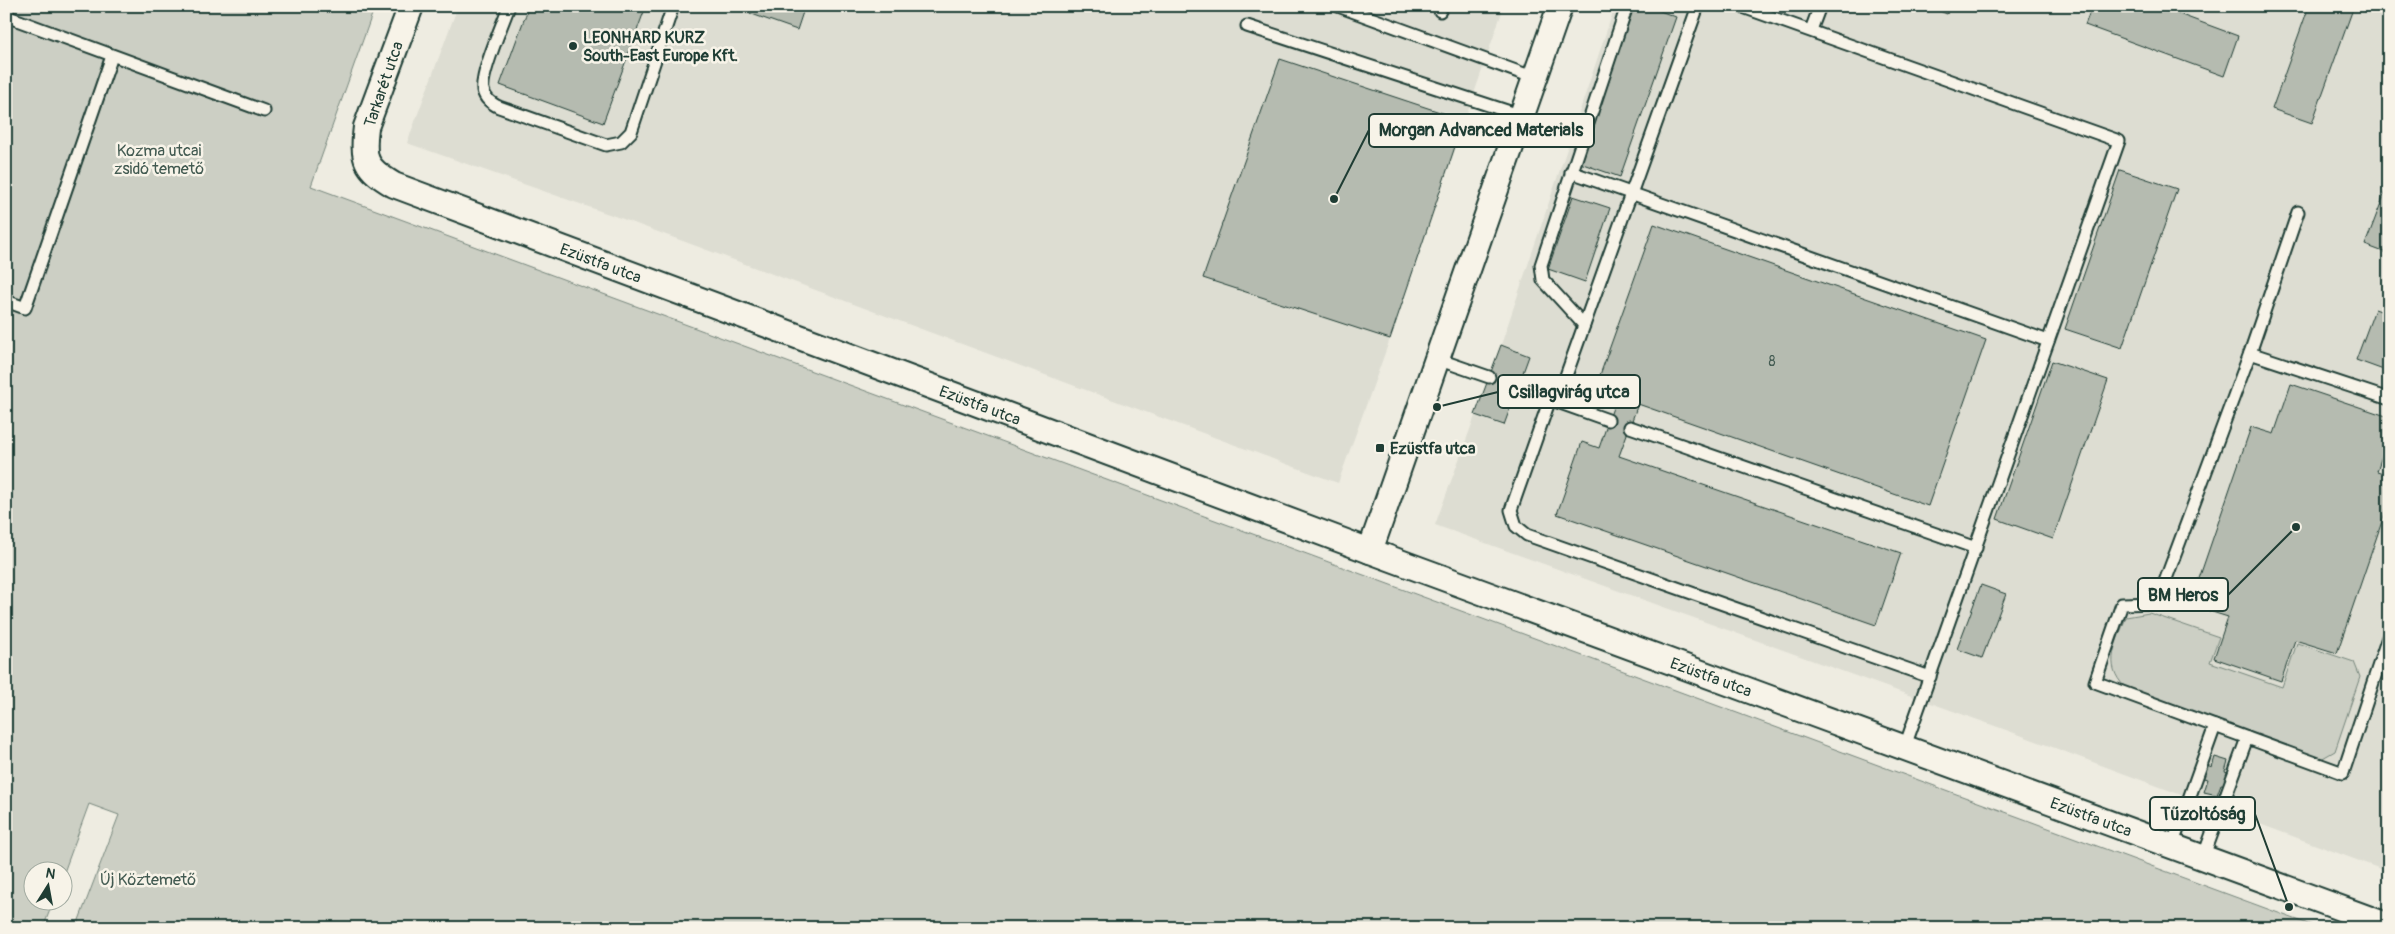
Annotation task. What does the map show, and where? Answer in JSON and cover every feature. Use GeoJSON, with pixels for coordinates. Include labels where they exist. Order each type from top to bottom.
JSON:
{"type":"FeatureCollection","features":[{"type":"Feature","properties":{"kind":"street","name":"Tarkarét utca"},"geometry":{"type":"LineString","coordinates":[[366,163],[363,148],[366,127],[410,6]]}},
{"type":"Feature","properties":{"kind":"street"},"geometry":{"type":"LineString","coordinates":[[1370,551],[1560,6]]}},
{"type":"Feature","properties":{"kind":"street","name":"Ezüstfa utca"},"geometry":{"type":"LineString","coordinates":[[366,163],[378,176],[394,184],[1370,551],[2389,926]]}},
{"type":"Feature","properties":{"kind":"lane"},"geometry":{"type":"LineString","coordinates":[[509,6],[484,75],[483,89],[485,96],[490,102],[499,107],[606,145],[621,142],[631,132],[673,6]]}},
{"type":"Feature","properties":{"kind":"lane"},"geometry":{"type":"LineString","coordinates":[[1338,6],[1535,78]]}},
{"type":"Feature","properties":{"kind":"lane"},"geometry":{"type":"LineString","coordinates":[[1584,325],[1543,280],[1540,265],[1627,6]]}},
{"type":"Feature","properties":{"kind":"lane"},"geometry":{"type":"LineString","coordinates":[[1698,6],[1584,325],[1511,510],[1516,526],[1527,535],[1930,677]]}},
{"type":"Feature","properties":{"kind":"lane"},"geometry":{"type":"LineString","coordinates":[[1740,6],[2119,141],[1904,749]]}},
{"type":"Feature","properties":{"kind":"lane"},"geometry":{"type":"LineString","coordinates":[[1811,30],[1820,6]]}},
{"type":"Feature","properties":{"kind":"lane"},"geometry":{"type":"LineString","coordinates":[[6,16],[264,111]]}},
{"type":"Feature","properties":{"kind":"lane"},"geometry":{"type":"LineString","coordinates":[[1248,26],[1522,116]]}},
{"type":"Feature","properties":{"kind":"lane"},"geometry":{"type":"LineString","coordinates":[[6,301],[25,308],[112,56]]}},
{"type":"Feature","properties":{"kind":"lane"},"geometry":{"type":"LineString","coordinates":[[1571,172],[2048,341]]}},
{"type":"Feature","properties":{"kind":"lane"},"geometry":{"type":"LineString","coordinates":[[2298,212],[2250,353],[2157,603],[2122,604],[2095,682],[2343,773],[2389,634]]}},
{"type":"Feature","properties":{"kind":"lane"},"geometry":{"type":"LineString","coordinates":[[2250,353],[2389,399]]}},
{"type":"Feature","properties":{"kind":"lane"},"geometry":{"type":"LineString","coordinates":[[1437,359],[1489,377]]}},
{"type":"Feature","properties":{"kind":"lane"},"geometry":{"type":"LineString","coordinates":[[1518,388],[1608,420]]}},
{"type":"Feature","properties":{"kind":"lane"},"geometry":{"type":"LineString","coordinates":[[1630,427],[1976,548]]}},
{"type":"Feature","properties":{"kind":"lane"},"geometry":{"type":"LineString","coordinates":[[2172,846],[2215,726]]}},
{"type":"Feature","properties":{"kind":"lane"},"geometry":{"type":"LineString","coordinates":[[2203,858],[2247,738]]}},
{"type":"Feature","properties":{"kind":"shaded area"},"geometry":{"type":"Polygon","coordinates":[[[458,6],[1504,6],[1390,339],[1338,483],[623,219],[407,143],[458,6]]]}},
{"type":"Feature","properties":{"kind":"shaded area"},"geometry":{"type":"Polygon","coordinates":[[[1615,6],[2389,6],[2389,872],[2020,735],[1435,525],[1501,345],[1615,6]]]}},
{"type":"Feature","properties":{"kind":"green space"},"geometry":{"type":"Polygon","coordinates":[[[6,6],[375,6],[311,186],[2319,928],[76,928],[119,815],[89,804],[68,862],[22,862],[22,912],[49,912],[43,928],[6,928],[6,6]]]}},
{"type":"Feature","properties":{"kind":"green space"},"geometry":{"type":"Polygon","coordinates":[[[2149,613],[2219,637],[2210,662],[2282,687],[2297,643],[2354,662],[2360,677],[2335,751],[2321,759],[2125,687],[2114,670],[2113,653],[2126,617],[2149,613]]]}},
{"type":"Feature","properties":{"kind":"building","name":"LEONHARD KURZ South-East Europe Kft."},"geometry":{"type":"Polygon","coordinates":[[[529,6],[646,6],[603,123],[500,85],[529,6]]]}},
{"type":"Feature","properties":{"kind":"building"},"geometry":{"type":"Polygon","coordinates":[[[729,6],[805,6],[797,30],[729,6]]]}},
{"type":"Feature","properties":{"kind":"building"},"geometry":{"type":"Polygon","coordinates":[[[1634,6],[1647,6],[1676,17],[1620,177],[1580,163],[1634,6]]]}},
{"type":"Feature","properties":{"kind":"building"},"geometry":{"type":"Polygon","coordinates":[[[1927,6],[1950,6],[1947,14],[1927,6]]]}},
{"type":"Feature","properties":{"kind":"building"},"geometry":{"type":"Polygon","coordinates":[[[2092,6],[2157,6],[2238,36],[2224,76],[2085,25],[2092,6]]]}},
{"type":"Feature","properties":{"kind":"building"},"geometry":{"type":"Polygon","coordinates":[[[2309,6],[2354,6],[2312,123],[2272,109],[2309,6]]]}},
{"type":"Feature","properties":{"kind":"building"},"geometry":{"type":"Polygon","coordinates":[[[1280,59],[1464,120],[1390,339],[1203,278],[1280,59]]]}},
{"type":"Feature","properties":{"kind":"building"},"geometry":{"type":"Polygon","coordinates":[[[2120,170],[2177,189],[2122,348],[2065,329],[2120,170]]]}},
{"type":"Feature","properties":{"kind":"building"},"geometry":{"type":"Polygon","coordinates":[[[2389,182],[2389,254],[2365,245],[2389,182]]]}},
{"type":"Feature","properties":{"kind":"building"},"geometry":{"type":"Polygon","coordinates":[[[1573,196],[1610,208],[1585,282],[1548,269],[1573,196]]]}},
{"type":"Feature","properties":{"kind":"building"},"geometry":{"type":"Polygon","coordinates":[[[1654,224],[1986,340],[1928,506],[1638,404],[1619,456],[1901,553],[1876,625],[1557,514],[1582,442],[1599,448],[1617,396],[1595,389],[1654,224]]]}},
{"type":"Feature","properties":{"kind":"building"},"geometry":{"type":"Polygon","coordinates":[[[2375,309],[2389,314],[2389,372],[2356,360],[2375,309]]]}},
{"type":"Feature","properties":{"kind":"building"},"geometry":{"type":"Polygon","coordinates":[[[1501,345],[1529,356],[1504,425],[1475,415],[1501,345]]]}},
{"type":"Feature","properties":{"kind":"building"},"geometry":{"type":"Polygon","coordinates":[[[2052,361],[2108,380],[2053,539],[1997,519],[2052,361]]]}},
{"type":"Feature","properties":{"kind":"building"},"geometry":{"type":"Polygon","coordinates":[[[2291,384],[2389,417],[2389,434],[2377,471],[2389,475],[2389,501],[2337,653],[2295,640],[2281,681],[2214,658],[2228,617],[2190,605],[2251,427],[2274,434],[2291,384]]]}},
{"type":"Feature","properties":{"kind":"building"},"geometry":{"type":"Polygon","coordinates":[[[1981,585],[2006,594],[1982,658],[1957,649],[1981,585]]]}},
{"type":"Feature","properties":{"kind":"building"},"geometry":{"type":"Polygon","coordinates":[[[2215,757],[2228,761],[2225,771],[2230,773],[2226,785],[2221,784],[2217,795],[2204,792],[2208,779],[2203,778],[2207,765],[2212,767],[2215,757]]]}},
{"type":"Feature","properties":{"kind":"place","name":"LEONHARD KURZ South-East Europe Kft."},"geometry":{"type":"Point","coordinates":[573,46]}},
{"type":"Feature","properties":{"kind":"place","name":"Morgan Advanced Materials"},"geometry":{"type":"Point","coordinates":[1334,199]}},
{"type":"Feature","properties":{"kind":"place","name":"Csillagvirág utca"},"geometry":{"type":"Point","coordinates":[1437,407]}},
{"type":"Feature","properties":{"kind":"place","name":"Ezüstfa utca"},"geometry":{"type":"Point","coordinates":[1380,448]}},
{"type":"Feature","properties":{"kind":"place","name":"BM Heros"},"geometry":{"type":"Point","coordinates":[2296,527]}},
{"type":"Feature","properties":{"kind":"place","name":"Tűzoltóság"},"geometry":{"type":"Point","coordinates":[2289,907]}},
{"type":"Feature","properties":{"kind":"park label","name":"Kozma utcai zsidó temető"},"geometry":{"type":"Point","coordinates":[159,159]}},
{"type":"Feature","properties":{"kind":"park label","name":"Új Köztemető"},"geometry":{"type":"Point","coordinates":[148,879]}}]}
